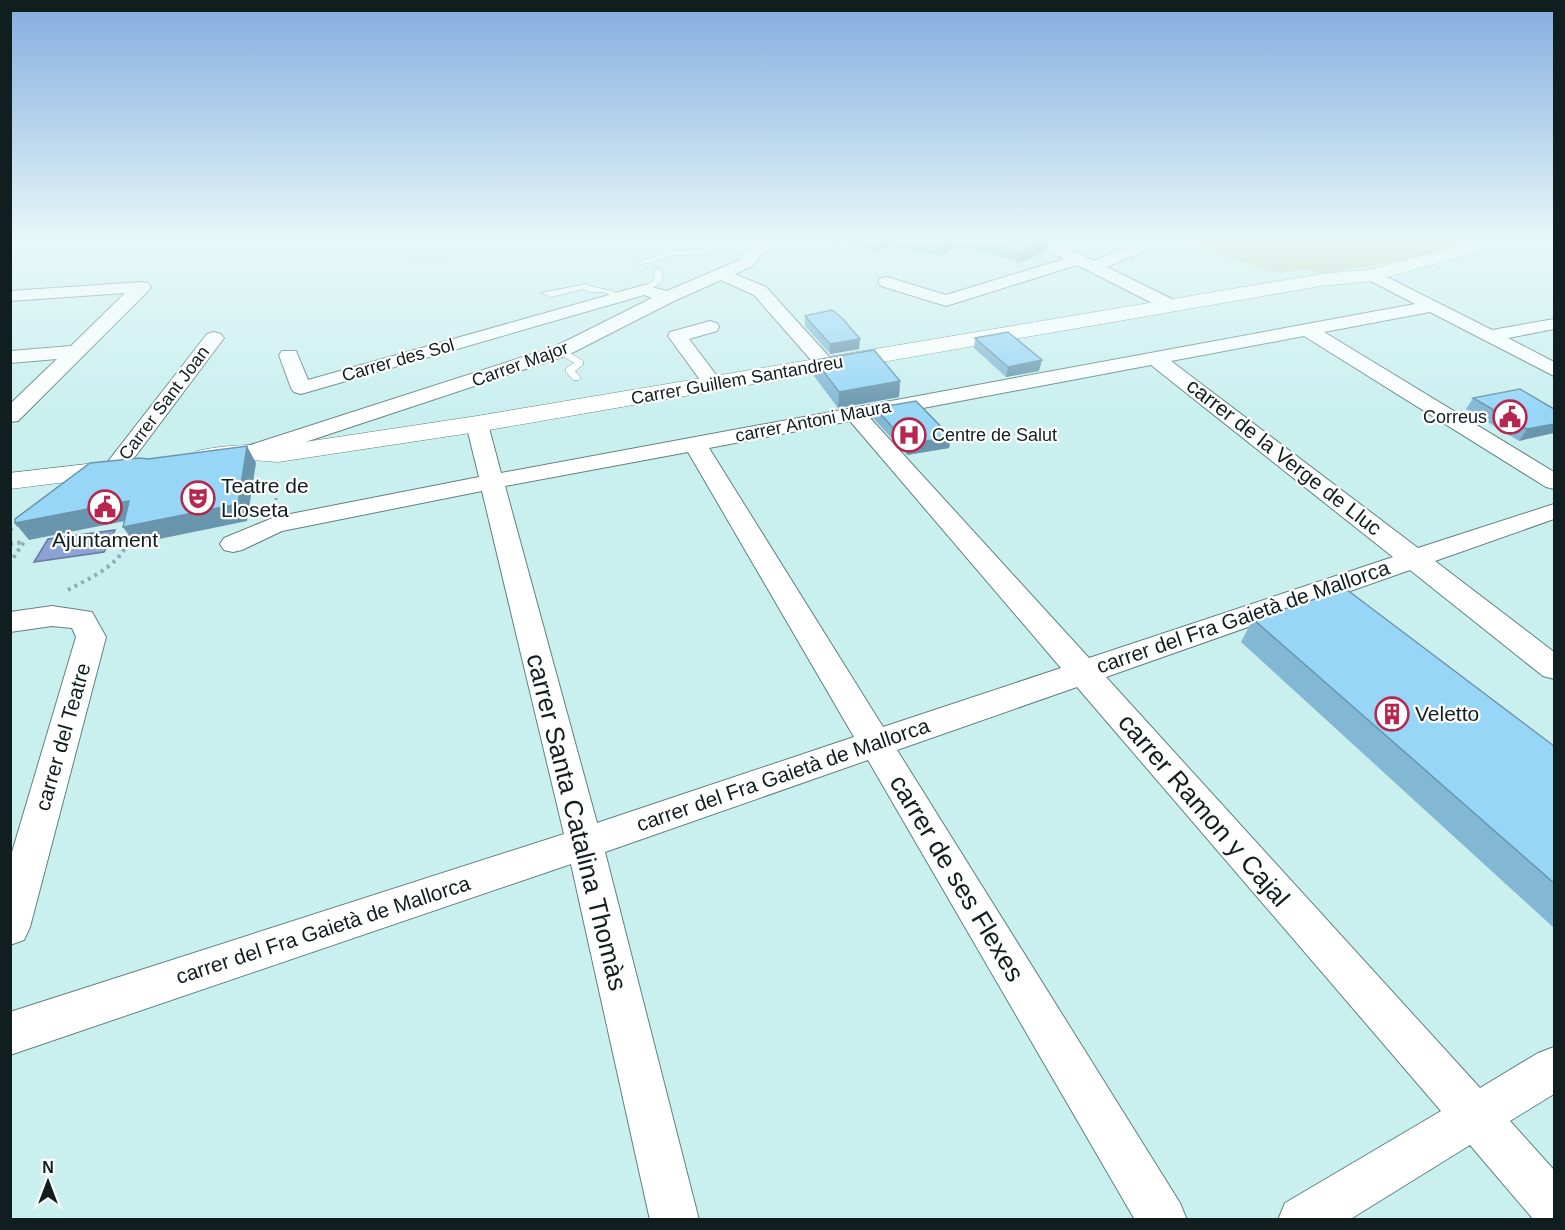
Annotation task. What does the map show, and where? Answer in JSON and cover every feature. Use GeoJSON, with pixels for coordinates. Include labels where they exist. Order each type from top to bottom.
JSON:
{"type":"FeatureCollection","features":[{"type":"Feature","properties":{"kind":"street"},"geometry":{"type":"LineString","coordinates":[[10,416],[130,298]]}},
{"type":"Feature","properties":{"kind":"street","name":"Carrer des Sol"},"geometry":{"type":"LineString","coordinates":[[289,355],[302,388],[615,298]]}},
{"type":"Feature","properties":{"kind":"street","name":"Carrer Major"},"geometry":{"type":"LineString","coordinates":[[265,453],[327,429],[561,351],[665,298]]}},
{"type":"Feature","properties":{"kind":"street"},"geometry":{"type":"LineString","coordinates":[[767,298],[825,364]]}},
{"type":"Feature","properties":{"kind":"street"},"geometry":{"type":"LineString","coordinates":[[938,298],[946,301],[956,298]]}},
{"type":"Feature","properties":{"kind":"street"},"geometry":{"type":"LineString","coordinates":[[1157,298],[1170,305]]}},
{"type":"Feature","properties":{"kind":"street","name":"Carrer Guillem Santandreu"},"geometry":{"type":"LineString","coordinates":[[183,460],[265,453],[477,424],[1210,298]]}},
{"type":"Feature","properties":{"kind":"street"},"geometry":{"type":"LineString","coordinates":[[1418,298],[1554,370]]}},
{"type":"Feature","properties":{"kind":"street","name":"carrer Antoni Maura"},"geometry":{"type":"LineString","coordinates":[[233,544],[275,525],[490,482],[1433,306]]}},
{"type":"Feature","properties":{"kind":"street"},"geometry":{"type":"LineString","coordinates":[[1491,336],[1554,324]]}},
{"type":"Feature","properties":{"kind":"street"},"geometry":{"type":"LineString","coordinates":[[710,327],[677,336],[713,384]]}},
{"type":"Feature","properties":{"kind":"street"},"geometry":{"type":"LineString","coordinates":[[1306,329],[1554,482]]}},
{"type":"Feature","properties":{"kind":"street","name":"Carrer Sant Joan"},"geometry":{"type":"LineString","coordinates":[[114,469],[214,338]]}},
{"type":"Feature","properties":{"kind":"street"},"geometry":{"type":"LineString","coordinates":[[10,357],[77,351]]}},
{"type":"Feature","properties":{"kind":"street","name":"carrer de la Verge de Lluc"},"geometry":{"type":"LineString","coordinates":[[1154,357],[1554,668]]}},
{"type":"Feature","properties":{"kind":"street","name":"carrer Ramon y Cajal"},"geometry":{"type":"LineString","coordinates":[[855,414],[1554,1206]]}},
{"type":"Feature","properties":{"kind":"street","name":"carrer Santa Catalina Thomàs"},"geometry":{"type":"LineString","coordinates":[[477,424],[584,843],[675,1220]]}},
{"type":"Feature","properties":{"kind":"street","name":"carrer de ses Flexes"},"geometry":{"type":"LineString","coordinates":[[695,444],[1163,1220]]}},
{"type":"Feature","properties":{"kind":"street"},"geometry":{"type":"LineString","coordinates":[[10,481],[149,464]]}},
{"type":"Feature","properties":{"kind":"street","name":"carrer del Fra Gaietà de Mallorca"},"geometry":{"type":"LineString","coordinates":[[10,1034],[584,843],[1554,511]]}},
{"type":"Feature","properties":{"kind":"street","name":"carrer del Teatre"},"geometry":{"type":"LineString","coordinates":[[10,622],[52,616],[82,619],[91,637],[10,927]]}},
{"type":"Feature","properties":{"kind":"street"},"geometry":{"type":"LineString","coordinates":[[1302,1220],[1476,1118],[1554,1069]]}},
{"type":"Feature","properties":{"kind":"lane"},"geometry":{"type":"LineString","coordinates":[[561,351],[580,363],[569,370],[576,378]]}},
{"type":"Feature","properties":{"kind":"path"},"geometry":{"type":"LineString","coordinates":[[265,453],[275,525]]}},
{"type":"Feature","properties":{"kind":"path"},"geometry":{"type":"LineString","coordinates":[[10,531],[27,517]]}},
{"type":"Feature","properties":{"kind":"path"},"geometry":{"type":"LineString","coordinates":[[52,616],[66,592],[104,570],[127,549],[131,525]]}},
{"type":"Feature","properties":{"kind":"path"},"geometry":{"type":"LineString","coordinates":[[10,544],[24,542],[10,563]]}},
{"type":"Feature","properties":{"kind":"water"},"geometry":{"type":"Polygon","coordinates":[[[115,530],[104,552],[34,562],[48,539],[115,530]]]}},
{"type":"Feature","properties":{"kind":"building"},"geometry":{"type":"Polygon","coordinates":[[[832,310],[860,339],[830,344],[805,316],[832,310]]]}},
{"type":"Feature","properties":{"kind":"building"},"geometry":{"type":"Polygon","coordinates":[[[1008,332],[1042,360],[1008,367],[975,338],[1008,332]]]}},
{"type":"Feature","properties":{"kind":"building"},"geometry":{"type":"Polygon","coordinates":[[[874,350],[900,381],[839,392],[815,360],[874,350]]]}},
{"type":"Feature","properties":{"kind":"building"},"geometry":{"type":"Polygon","coordinates":[[[1520,389],[1554,409],[1554,424],[1527,429],[1473,398],[1520,389]]]}},
{"type":"Feature","properties":{"kind":"building"},"geometry":{"type":"Polygon","coordinates":[[[916,401],[951,437],[908,444],[875,408],[916,401]]]}},
{"type":"Feature","properties":{"kind":"building"},"geometry":{"type":"Polygon","coordinates":[[[247,446],[238,504],[123,527],[129,501],[15,523],[15,519],[90,463],[148,459],[247,446]]]}},
{"type":"Feature","properties":{"kind":"building","name":"Veletto"},"geometry":{"type":"Polygon","coordinates":[[[1346,589],[1554,746],[1554,883],[1253,619],[1346,589]]]}},
{"type":"Feature","properties":{"kind":"place","name":"Correus"},"geometry":{"type":"Point","coordinates":[1510,417]}},
{"type":"Feature","properties":{"kind":"place","name":"Centre de Salut"},"geometry":{"type":"Point","coordinates":[909,435]}},
{"type":"Feature","properties":{"kind":"place","name":"Teatre de Lloseta"},"geometry":{"type":"Point","coordinates":[198,498]}},
{"type":"Feature","properties":{"kind":"place","name":"Ajuntament"},"geometry":{"type":"Point","coordinates":[105,507]}},
{"type":"Feature","properties":{"kind":"place","name":"Veletto"},"geometry":{"type":"Point","coordinates":[1392,714]}}]}
